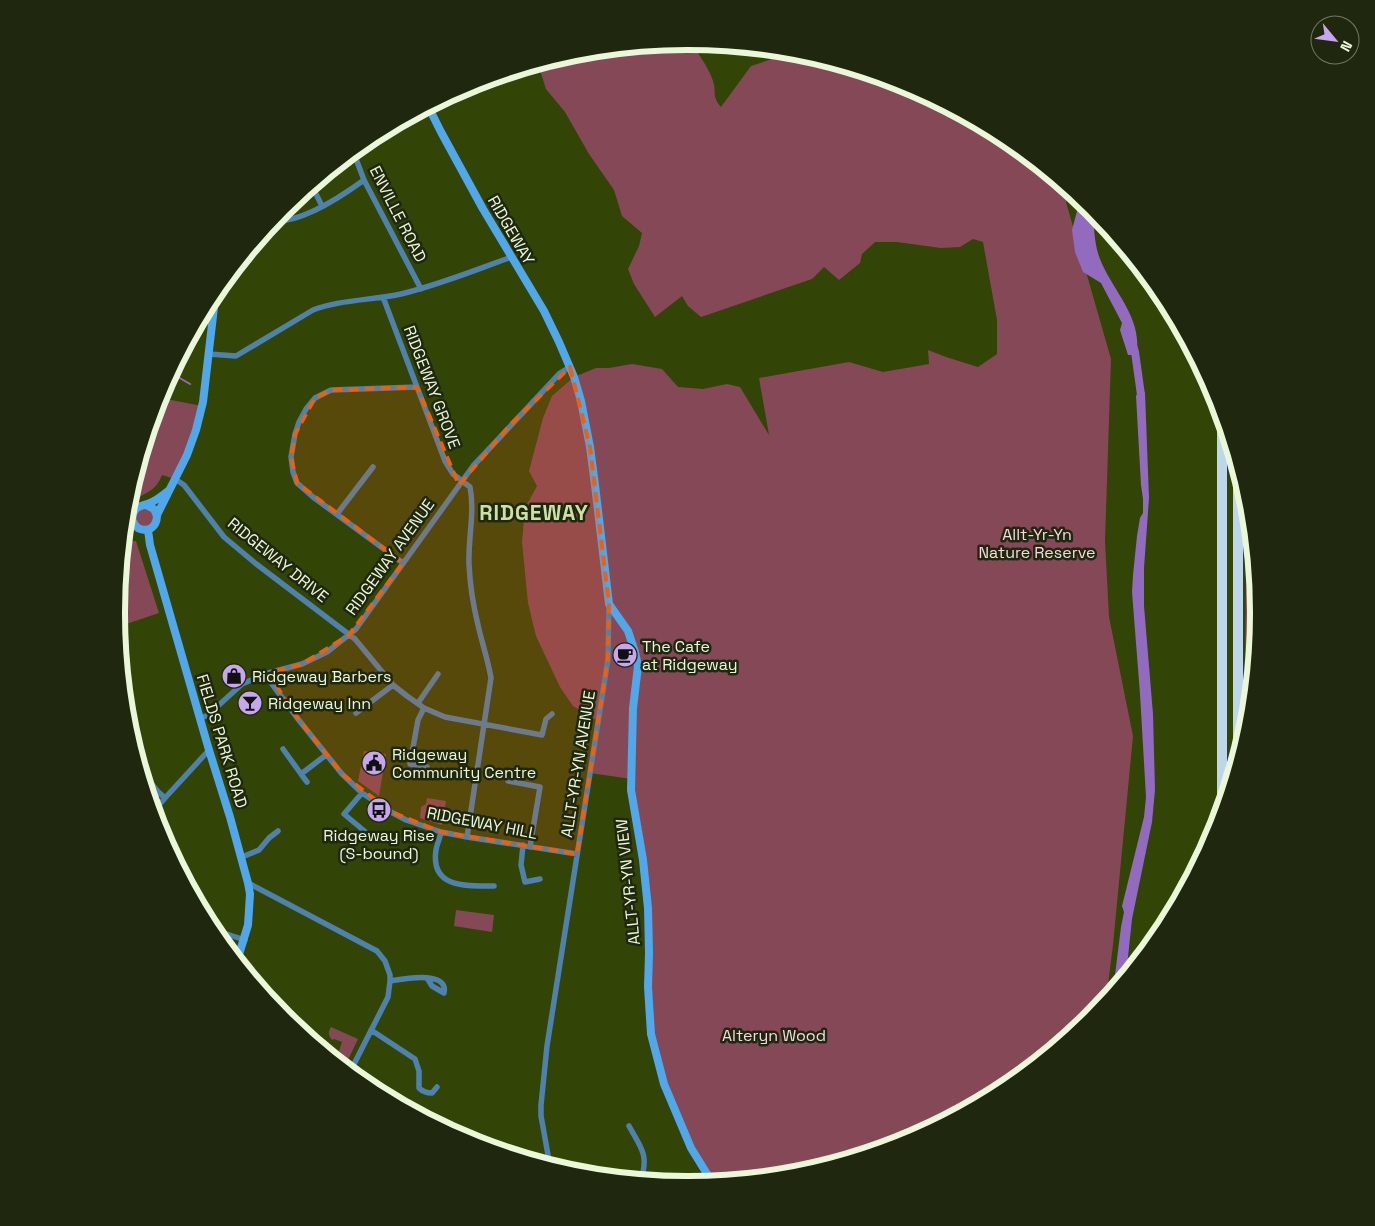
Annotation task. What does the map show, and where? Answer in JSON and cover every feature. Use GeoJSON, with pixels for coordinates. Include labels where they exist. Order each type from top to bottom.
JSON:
{"type":"FeatureCollection","features":[{"type":"Feature","properties":{"kind":"highway"},"geometry":{"type":"LineString","coordinates":[[1222,436],[1222,790]]}},
{"type":"Feature","properties":{"kind":"highway"},"geometry":{"type":"LineString","coordinates":[[1238,495],[1238,731]]}},
{"type":"Feature","properties":{"kind":"street","name":"RIDGEWAY"},"geometry":{"type":"LineString","coordinates":[[432,111],[441,132],[483,209],[544,312],[570,367]]}},
{"type":"Feature","properties":{"kind":"street","name":"ENVILLE ROAD"},"geometry":{"type":"LineString","coordinates":[[356,158],[364,180],[421,289]]}},
{"type":"Feature","properties":{"kind":"street"},"geometry":{"type":"LineString","coordinates":[[284,220],[291,220],[336,200],[364,180]]}},
{"type":"Feature","properties":{"kind":"street"},"geometry":{"type":"LineString","coordinates":[[315,191],[322,206]]}},
{"type":"Feature","properties":{"kind":"street"},"geometry":{"type":"LineString","coordinates":[[208,354],[236,356],[313,310],[324,306],[384,298],[421,289],[512,257]]}},
{"type":"Feature","properties":{"kind":"street","name":"RIDGEWAY GROVE"},"geometry":{"type":"LineString","coordinates":[[384,298],[445,461],[453,474],[470,487],[473,498],[469,563],[472,598],[489,663],[491,678],[467,837]]}},
{"type":"Feature","properties":{"kind":"street"},"geometry":{"type":"LineString","coordinates":[[168,491],[135,510],[133,518],[138,528],[148,530],[155,525],[157,515],[187,455],[196,430],[203,402],[214,309]]}},
{"type":"Feature","properties":{"kind":"street","name":"RIDGEWAY AVENUE"},"geometry":{"type":"LineString","coordinates":[[201,718],[208,715],[242,684],[268,673],[302,664],[327,652],[356,629],[473,466],[554,379],[570,367]]}},
{"type":"Feature","properties":{"kind":"street","name":"ALLT-YR-YN AVENUE"},"geometry":{"type":"LineString","coordinates":[[549,1158],[541,1116],[547,1046],[608,659],[609,604],[601,528],[590,447],[570,367]]}},
{"type":"Feature","properties":{"kind":"street"},"geometry":{"type":"LineString","coordinates":[[403,563],[313,497],[297,483],[292,472],[291,457],[294,434],[298,422],[315,398],[331,390],[417,387]]}},
{"type":"Feature","properties":{"kind":"street"},"geometry":{"type":"LineString","coordinates":[[337,514],[373,467]]}},
{"type":"Feature","properties":{"kind":"street","name":"RIDGEWAY DRIVE"},"geometry":{"type":"LineString","coordinates":[[175,479],[184,485],[224,537],[355,639],[393,685],[424,708],[445,717],[542,735],[546,719],[552,714]]}},
{"type":"Feature","properties":{"kind":"street"},"geometry":{"type":"LineString","coordinates":[[146,505],[154,509],[157,515]]}},
{"type":"Feature","properties":{"kind":"street","name":"FIELDS PARK ROAD"},"geometry":{"type":"LineString","coordinates":[[148,530],[150,545],[248,883],[250,894],[248,925],[239,954]]}},
{"type":"Feature","properties":{"kind":"street","name":"ALLT-YR-YN VIEW"},"geometry":{"type":"LineString","coordinates":[[609,604],[628,631],[638,666],[633,708],[631,790],[643,860],[648,908],[648,987],[651,1034],[664,1084],[691,1148],[708,1175]]}},
{"type":"Feature","properties":{"kind":"street","name":"RIDGEWAY HILL"},"geometry":{"type":"LineString","coordinates":[[268,673],[272,684],[326,755],[362,793],[378,804],[406,820],[441,832],[577,854]]}},
{"type":"Feature","properties":{"kind":"street"},"geometry":{"type":"LineString","coordinates":[[418,704],[438,674]]}},
{"type":"Feature","properties":{"kind":"street"},"geometry":{"type":"LineString","coordinates":[[356,713],[393,685]]}},
{"type":"Feature","properties":{"kind":"street"},"geometry":{"type":"LineString","coordinates":[[424,708],[418,720],[410,764],[427,767]]}},
{"type":"Feature","properties":{"kind":"street"},"geometry":{"type":"LineString","coordinates":[[282,749],[307,782]]}},
{"type":"Feature","properties":{"kind":"street"},"geometry":{"type":"LineString","coordinates":[[158,806],[209,750]]}},
{"type":"Feature","properties":{"kind":"street"},"geometry":{"type":"LineString","coordinates":[[301,774],[326,755]]}},
{"type":"Feature","properties":{"kind":"street"},"geometry":{"type":"LineString","coordinates":[[508,781],[540,787],[530,847]]}},
{"type":"Feature","properties":{"kind":"street"},"geometry":{"type":"LineString","coordinates":[[151,783],[156,791],[165,798]]}},
{"type":"Feature","properties":{"kind":"street"},"geometry":{"type":"LineString","coordinates":[[362,793],[344,814],[368,834]]}},
{"type":"Feature","properties":{"kind":"street"},"geometry":{"type":"LineString","coordinates":[[242,857],[259,850],[278,831]]}},
{"type":"Feature","properties":{"kind":"street"},"geometry":{"type":"LineString","coordinates":[[441,832],[436,852],[436,862],[439,872],[447,881],[469,887],[494,886]]}},
{"type":"Feature","properties":{"kind":"street"},"geometry":{"type":"LineString","coordinates":[[523,846],[521,865],[525,882],[540,879]]}},
{"type":"Feature","properties":{"kind":"street"},"geometry":{"type":"LineString","coordinates":[[248,883],[377,951],[385,961],[390,981],[388,997],[353,1066]]}},
{"type":"Feature","properties":{"kind":"street"},"geometry":{"type":"LineString","coordinates":[[224,934],[244,940]]}},
{"type":"Feature","properties":{"kind":"street"},"geometry":{"type":"LineString","coordinates":[[390,981],[427,978]]}},
{"type":"Feature","properties":{"kind":"street"},"geometry":{"type":"LineString","coordinates":[[371,1030],[415,1059],[419,1071],[419,1088],[424,1092],[432,1093],[437,1087]]}},
{"type":"Feature","properties":{"kind":"street"},"geometry":{"type":"LineString","coordinates":[[629,1126],[638,1140],[645,1157],[643,1174]]}},
{"type":"Feature","properties":{"kind":"highlighted area"},"geometry":{"type":"Polygon","coordinates":[[[570,367],[590,447],[609,604],[608,659],[577,854],[441,832],[391,812],[342,774],[298,719],[268,673],[302,664],[349,635],[403,563],[297,483],[291,457],[295,434],[315,398],[331,390],[417,387],[459,485],[510,425],[570,367]]]}},
{"type":"Feature","properties":{"kind":"green space"},"geometry":{"type":"Polygon","coordinates":[[[696,50],[709,72],[714,85],[715,97],[721,107],[751,66],[776,58],[833,69],[903,93],[937,108],[969,125],[1000,145],[1030,166],[1068,198],[1066,202],[1111,359],[1105,541],[1109,617],[1133,736],[1108,988],[1086,1011],[1030,1060],[969,1101],[903,1133],[833,1157],[761,1171],[709,1175],[664,1084],[651,1034],[649,953],[631,779],[590,773],[598,721],[573,706],[560,687],[536,636],[528,603],[522,542],[525,508],[537,486],[529,471],[543,418],[552,396],[574,377],[596,368],[632,364],[662,369],[678,387],[703,389],[727,384],[740,387],[769,435],[759,378],[849,362],[883,372],[929,364],[928,350],[978,367],[997,354],[997,320],[983,242],[973,239],[960,247],[941,248],[897,242],[875,242],[862,254],[860,263],[839,280],[824,267],[812,279],[701,317],[688,306],[682,296],[655,317],[634,284],[628,269],[639,246],[642,233],[622,216],[614,190],[589,154],[565,112],[546,89],[540,70],[542,69],[614,55],[651,51],[696,50]]]}},
{"type":"Feature","properties":{"kind":"green space"},"geometry":{"type":"Polygon","coordinates":[[[167,399],[202,406],[175,479],[162,475],[151,490],[136,498],[154,432],[167,399]]]}},
{"type":"Feature","properties":{"kind":"green space"},"geometry":{"type":"Polygon","coordinates":[[[145,509],[151,512],[154,518],[151,524],[145,527],[139,524],[136,518],[139,512],[145,509]]]}},
{"type":"Feature","properties":{"kind":"green space"},"geometry":{"type":"Polygon","coordinates":[[[136,541],[159,613],[125,624],[126,576],[129,542],[136,541]]]}},
{"type":"Feature","properties":{"kind":"green space"},"geometry":{"type":"Polygon","coordinates":[[[1246,545],[1250,613],[1245,695],[1246,545]]]}},
{"type":"Feature","properties":{"kind":"green space"},"geometry":{"type":"Polygon","coordinates":[[[364,751],[386,754],[379,796],[358,781],[364,751]]]}},
{"type":"Feature","properties":{"kind":"green space"},"geometry":{"type":"Polygon","coordinates":[[[427,798],[446,801],[442,825],[420,818],[421,807],[426,804],[427,798]]]}},
{"type":"Feature","properties":{"kind":"green space"},"geometry":{"type":"Polygon","coordinates":[[[456,910],[494,915],[492,932],[454,926],[456,910]]]}},
{"type":"Feature","properties":{"kind":"green space"},"geometry":{"type":"Polygon","coordinates":[[[331,1027],[358,1039],[347,1062],[338,1054],[342,1042],[332,1040],[329,1030],[331,1027]]]}},
{"type":"Feature","properties":{"kind":"shaded area"},"geometry":{"type":"Polygon","coordinates":[[[1076,206],[1094,224],[1100,259],[1105,271],[1126,305],[1135,329],[1136,355],[1128,355],[1120,330],[1122,323],[1101,283],[1083,272],[1075,252],[1072,230],[1077,211],[1076,206]]]}},
{"type":"Feature","properties":{"kind":"shaded area"},"geometry":{"type":"Polygon","coordinates":[[[1141,386],[1145,393],[1149,498],[1144,568],[1144,606],[1153,714],[1155,790],[1152,822],[1132,919],[1127,964],[1114,980],[1124,912],[1122,906],[1144,817],[1146,797],[1132,592],[1137,536],[1140,518],[1143,513],[1136,396],[1141,386]]]}},
{"type":"Feature","properties":{"kind":"waterway"},"geometry":{"type":"LineString","coordinates":[[1133,345],[1141,395]]}},
{"type":"Feature","properties":{"kind":"waterway"},"geometry":{"type":"LineString","coordinates":[[177,377],[190,384]]}},
{"type":"Feature","properties":{"kind":"place","name":"The Cafe at Ridgeway"},"geometry":{"type":"Point","coordinates":[625,655]}},
{"type":"Feature","properties":{"kind":"place","name":"Ridgeway Barbers"},"geometry":{"type":"Point","coordinates":[234,676]}},
{"type":"Feature","properties":{"kind":"place","name":"Ridgeway Inn"},"geometry":{"type":"Point","coordinates":[250,703]}},
{"type":"Feature","properties":{"kind":"place","name":"Ridgeway Community Centre"},"geometry":{"type":"Point","coordinates":[374,763]}},
{"type":"Feature","properties":{"kind":"place","name":"Ridgeway Rise (S-bound)"},"geometry":{"type":"Point","coordinates":[379,810]}},
{"type":"Feature","properties":{"kind":"district","name":"RIDGEWAY"},"geometry":{"type":"Point","coordinates":[534,512]}},
{"type":"Feature","properties":{"kind":"park label","name":"Allt-Yr-Yn Nature Reserve"},"geometry":{"type":"Point","coordinates":[1037,543]}},
{"type":"Feature","properties":{"kind":"park label","name":"Alteryn Wood"},"geometry":{"type":"Point","coordinates":[774,1035]}}]}
